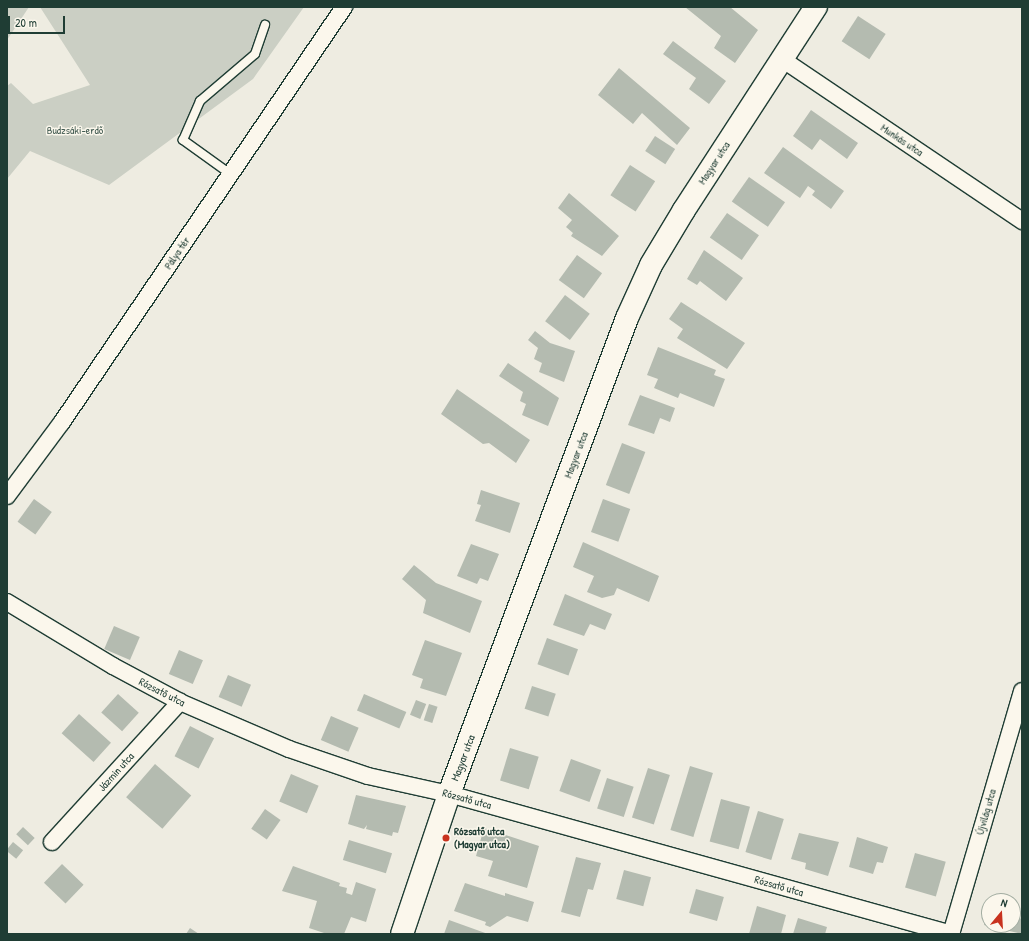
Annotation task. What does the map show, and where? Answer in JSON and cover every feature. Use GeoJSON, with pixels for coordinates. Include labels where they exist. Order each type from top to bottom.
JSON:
{"type":"FeatureCollection","features":[{"type":"Feature","properties":{"kind":"street","name":"Pálya tér"},"geometry":{"type":"LineString","coordinates":[[7,496],[62,422],[229,174],[344,7]]}},
{"type":"Feature","properties":{"kind":"street","name":"Magyar utca"},"geometry":{"type":"LineString","coordinates":[[402,934],[450,794],[627,318],[648,272],[684,210],[816,7]]}},
{"type":"Feature","properties":{"kind":"street","name":"Munkás utca"},"geometry":{"type":"LineString","coordinates":[[782,59],[1022,221]]}},
{"type":"Feature","properties":{"kind":"street","name":"Rózsatő utca"},"geometry":{"type":"LineString","coordinates":[[7,602],[113,666],[180,702],[289,749],[361,774],[450,794],[951,934]]}},
{"type":"Feature","properties":{"kind":"street","name":"Újvilág utca"},"geometry":{"type":"LineString","coordinates":[[951,934],[1022,690]]}},
{"type":"Feature","properties":{"kind":"street","name":"Jázmin utca"},"geometry":{"type":"LineString","coordinates":[[52,842],[180,702]]}},
{"type":"Feature","properties":{"kind":"lane"},"geometry":{"type":"LineString","coordinates":[[229,174],[183,140],[200,101],[255,54],[265,25]]}},
{"type":"Feature","properties":{"kind":"green space"},"geometry":{"type":"Polygon","coordinates":[[[7,7],[29,7],[7,40],[7,7]]]}},
{"type":"Feature","properties":{"kind":"green space","name":"Budzsáki-erdő"},"geometry":{"type":"Polygon","coordinates":[[[40,7],[304,7],[253,79],[109,185],[30,151],[7,179],[7,86],[11,83],[33,104],[90,85],[40,7]]]}},
{"type":"Feature","properties":{"kind":"building"},"geometry":{"type":"Polygon","coordinates":[[[685,7],[730,7],[758,30],[735,63],[714,48],[721,36],[685,7]]]}},
{"type":"Feature","properties":{"kind":"building"},"geometry":{"type":"Polygon","coordinates":[[[858,16],[886,34],[869,59],[842,41],[858,16]]]}},
{"type":"Feature","properties":{"kind":"building"},"geometry":{"type":"Polygon","coordinates":[[[673,41],[726,81],[709,104],[689,89],[696,78],[663,54],[673,41]]]}},
{"type":"Feature","properties":{"kind":"building"},"geometry":{"type":"Polygon","coordinates":[[[619,68],[690,128],[677,145],[642,113],[633,124],[598,95],[619,68]]]}},
{"type":"Feature","properties":{"kind":"building"},"geometry":{"type":"Polygon","coordinates":[[[811,110],[858,143],[847,159],[820,139],[812,150],[793,136],[811,110]]]}},
{"type":"Feature","properties":{"kind":"building"},"geometry":{"type":"Polygon","coordinates":[[[655,136],[675,149],[665,164],[645,151],[655,136]]]}},
{"type":"Feature","properties":{"kind":"building"},"geometry":{"type":"Polygon","coordinates":[[[783,147],[844,191],[831,209],[812,195],[815,191],[808,186],[800,198],[764,173],[783,147]]]}},
{"type":"Feature","properties":{"kind":"building"},"geometry":{"type":"Polygon","coordinates":[[[630,165],[655,181],[636,212],[610,195],[630,165]]]}},
{"type":"Feature","properties":{"kind":"building"},"geometry":{"type":"Polygon","coordinates":[[[749,177],[785,202],[768,227],[732,202],[749,177]]]}},
{"type":"Feature","properties":{"kind":"building"},"geometry":{"type":"Polygon","coordinates":[[[569,193],[619,236],[602,256],[571,236],[573,233],[566,227],[572,220],[558,208],[569,193]]]}},
{"type":"Feature","properties":{"kind":"building"},"geometry":{"type":"Polygon","coordinates":[[[727,213],[759,235],[742,260],[710,238],[727,213]]]}},
{"type":"Feature","properties":{"kind":"building"},"geometry":{"type":"Polygon","coordinates":[[[704,250],[743,278],[726,301],[700,281],[697,285],[687,279],[704,250]]]}},
{"type":"Feature","properties":{"kind":"building"},"geometry":{"type":"Polygon","coordinates":[[[577,255],[602,273],[584,298],[559,280],[577,255]]]}},
{"type":"Feature","properties":{"kind":"building"},"geometry":{"type":"Polygon","coordinates":[[[565,295],[590,314],[570,340],[545,321],[565,295]]]}},
{"type":"Feature","properties":{"kind":"building"},"geometry":{"type":"Polygon","coordinates":[[[681,302],[745,343],[727,369],[677,338],[683,329],[669,319],[681,302]]]}},
{"type":"Feature","properties":{"kind":"building"},"geometry":{"type":"Polygon","coordinates":[[[535,331],[550,343],[575,351],[564,382],[539,372],[542,363],[534,359],[538,348],[528,340],[535,331]]]}},
{"type":"Feature","properties":{"kind":"building"},"geometry":{"type":"Polygon","coordinates":[[[658,347],[716,370],[714,375],[725,379],[714,407],[680,393],[678,398],[654,388],[658,379],[647,375],[658,347]]]}},
{"type":"Feature","properties":{"kind":"building"},"geometry":{"type":"Polygon","coordinates":[[[508,363],[559,398],[548,426],[522,415],[526,404],[520,401],[523,392],[499,376],[508,363]]]}},
{"type":"Feature","properties":{"kind":"building"},"geometry":{"type":"Polygon","coordinates":[[[457,389],[530,440],[516,463],[489,443],[483,444],[441,414],[457,389]]]}},
{"type":"Feature","properties":{"kind":"building"},"geometry":{"type":"Polygon","coordinates":[[[640,395],[675,408],[670,422],[660,418],[654,434],[628,425],[640,395]]]}},
{"type":"Feature","properties":{"kind":"building"},"geometry":{"type":"Polygon","coordinates":[[[622,443],[645,452],[629,494],[606,485],[622,443]]]}},
{"type":"Feature","properties":{"kind":"building"},"geometry":{"type":"Polygon","coordinates":[[[481,490],[520,503],[510,533],[475,521],[481,505],[477,504],[481,490]]]}},
{"type":"Feature","properties":{"kind":"building"},"geometry":{"type":"Polygon","coordinates":[[[34,499],[52,512],[35,535],[18,522],[34,499]]]}},
{"type":"Feature","properties":{"kind":"building"},"geometry":{"type":"Polygon","coordinates":[[[603,499],[630,509],[618,542],[591,532],[603,499]]]}},
{"type":"Feature","properties":{"kind":"building"},"geometry":{"type":"Polygon","coordinates":[[[583,542],[659,576],[649,602],[617,588],[614,595],[602,598],[587,592],[594,576],[573,567],[583,542]]]}},
{"type":"Feature","properties":{"kind":"building"},"geometry":{"type":"Polygon","coordinates":[[[471,544],[499,554],[488,581],[480,578],[477,584],[457,576],[471,544]]]}},
{"type":"Feature","properties":{"kind":"building"},"geometry":{"type":"Polygon","coordinates":[[[414,565],[436,583],[482,601],[470,633],[423,613],[426,600],[402,579],[414,565]]]}},
{"type":"Feature","properties":{"kind":"building"},"geometry":{"type":"Polygon","coordinates":[[[565,594],[612,614],[605,630],[590,624],[584,636],[553,625],[565,594]]]}},
{"type":"Feature","properties":{"kind":"building"},"geometry":{"type":"Polygon","coordinates":[[[114,626],[140,637],[130,660],[104,649],[114,626]]]}},
{"type":"Feature","properties":{"kind":"building"},"geometry":{"type":"Polygon","coordinates":[[[547,638],[578,649],[568,676],[537,664],[547,638]]]}},
{"type":"Feature","properties":{"kind":"building"},"geometry":{"type":"Polygon","coordinates":[[[425,640],[462,653],[446,696],[420,688],[423,679],[412,675],[425,640]]]}},
{"type":"Feature","properties":{"kind":"building"},"geometry":{"type":"Polygon","coordinates":[[[179,650],[203,660],[193,684],[169,674],[179,650]]]}},
{"type":"Feature","properties":{"kind":"building"},"geometry":{"type":"Polygon","coordinates":[[[228,675],[251,685],[242,707],[219,697],[228,675]]]}},
{"type":"Feature","properties":{"kind":"building"},"geometry":{"type":"Polygon","coordinates":[[[532,686],[556,694],[548,717],[525,709],[532,686]]]}},
{"type":"Feature","properties":{"kind":"building"},"geometry":{"type":"Polygon","coordinates":[[[118,694],[139,713],[122,731],[101,713],[118,694]]]}},
{"type":"Feature","properties":{"kind":"building"},"geometry":{"type":"Polygon","coordinates":[[[364,694],[406,712],[399,729],[357,711],[364,694]]]}},
{"type":"Feature","properties":{"kind":"building"},"geometry":{"type":"Polygon","coordinates":[[[416,700],[426,704],[420,719],[410,715],[416,700]]]}},
{"type":"Feature","properties":{"kind":"building"},"geometry":{"type":"Polygon","coordinates":[[[429,704],[438,707],[432,723],[424,720],[429,704]]]}},
{"type":"Feature","properties":{"kind":"building"},"geometry":{"type":"Polygon","coordinates":[[[79,714],[111,743],[94,762],[62,733],[79,714]]]}},
{"type":"Feature","properties":{"kind":"building"},"geometry":{"type":"Polygon","coordinates":[[[331,716],[359,728],[348,752],[321,740],[331,716]]]}},
{"type":"Feature","properties":{"kind":"building"},"geometry":{"type":"Polygon","coordinates":[[[190,726],[214,738],[199,769],[175,756],[190,726]]]}},
{"type":"Feature","properties":{"kind":"building"},"geometry":{"type":"Polygon","coordinates":[[[510,748],[539,757],[529,789],[500,781],[510,748]]]}},
{"type":"Feature","properties":{"kind":"building"},"geometry":{"type":"Polygon","coordinates":[[[571,759],[601,770],[589,802],[559,791],[571,759]]]}},
{"type":"Feature","properties":{"kind":"building"},"geometry":{"type":"Polygon","coordinates":[[[155,764],[191,795],[162,829],[126,797],[155,764]]]}},
{"type":"Feature","properties":{"kind":"building"},"geometry":{"type":"Polygon","coordinates":[[[690,766],[713,773],[693,837],[670,830],[690,766]]]}},
{"type":"Feature","properties":{"kind":"building"},"geometry":{"type":"Polygon","coordinates":[[[648,768],[670,775],[654,825],[632,817],[648,768]]]}},
{"type":"Feature","properties":{"kind":"building"},"geometry":{"type":"Polygon","coordinates":[[[291,774],[319,786],[307,813],[279,802],[291,774]]]}},
{"type":"Feature","properties":{"kind":"building"},"geometry":{"type":"Polygon","coordinates":[[[607,778],[634,787],[624,817],[597,808],[607,778]]]}},
{"type":"Feature","properties":{"kind":"building"},"geometry":{"type":"Polygon","coordinates":[[[356,795],[406,806],[398,833],[393,832],[392,836],[366,829],[367,825],[364,829],[348,824],[356,795]]]}},
{"type":"Feature","properties":{"kind":"building"},"geometry":{"type":"Polygon","coordinates":[[[721,799],[750,807],[739,849],[710,842],[721,799]]]}},
{"type":"Feature","properties":{"kind":"building"},"geometry":{"type":"Polygon","coordinates":[[[265,809],[281,820],[267,840],[251,829],[265,809]]]}},
{"type":"Feature","properties":{"kind":"building"},"geometry":{"type":"Polygon","coordinates":[[[758,811],[784,819],[771,860],[745,852],[758,811]]]}},
{"type":"Feature","properties":{"kind":"building"},"geometry":{"type":"Polygon","coordinates":[[[23,827],[35,838],[28,845],[16,834],[23,827]]]}},
{"type":"Feature","properties":{"kind":"building"},"geometry":{"type":"Polygon","coordinates":[[[484,828],[539,846],[527,888],[488,876],[493,861],[476,856],[484,828]]]}},
{"type":"Feature","properties":{"kind":"building"},"geometry":{"type":"Polygon","coordinates":[[[799,833],[839,842],[828,876],[805,869],[806,863],[791,859],[799,833]]]}},
{"type":"Feature","properties":{"kind":"building"},"geometry":{"type":"Polygon","coordinates":[[[857,837],[888,847],[883,863],[877,862],[873,874],[849,867],[857,837]]]}},
{"type":"Feature","properties":{"kind":"building"},"geometry":{"type":"Polygon","coordinates":[[[349,840],[392,853],[386,873],[343,860],[349,840]]]}},
{"type":"Feature","properties":{"kind":"building"},"geometry":{"type":"Polygon","coordinates":[[[13,842],[23,850],[16,859],[7,851],[13,842]]]}},
{"type":"Feature","properties":{"kind":"building"},"geometry":{"type":"Polygon","coordinates":[[[915,853],[946,862],[936,896],[905,888],[915,853]]]}},
{"type":"Feature","properties":{"kind":"building"},"geometry":{"type":"Polygon","coordinates":[[[576,857],[601,863],[593,890],[588,889],[580,917],[561,912],[576,857]]]}},
{"type":"Feature","properties":{"kind":"building"},"geometry":{"type":"Polygon","coordinates":[[[62,864],[84,885],[66,904],[44,883],[62,864]]]}},
{"type":"Feature","properties":{"kind":"building"},"geometry":{"type":"Polygon","coordinates":[[[293,866],[340,883],[339,886],[347,888],[346,893],[352,895],[356,882],[376,889],[366,922],[351,917],[344,934],[327,934],[309,928],[317,901],[282,891],[293,866]]]}},
{"type":"Feature","properties":{"kind":"building"},"geometry":{"type":"Polygon","coordinates":[[[624,870],[651,877],[643,906],[616,899],[624,870]]]}},
{"type":"Feature","properties":{"kind":"building"},"geometry":{"type":"Polygon","coordinates":[[[465,883],[505,896],[505,893],[534,902],[528,922],[507,916],[490,927],[485,925],[486,922],[454,911],[465,883]]]}},
{"type":"Feature","properties":{"kind":"building"},"geometry":{"type":"Polygon","coordinates":[[[696,889],[724,897],[717,921],[689,913],[696,889]]]}},
{"type":"Feature","properties":{"kind":"building"},"geometry":{"type":"Polygon","coordinates":[[[757,906],[786,915],[781,934],[749,934],[757,906]]]}},
{"type":"Feature","properties":{"kind":"building"},"geometry":{"type":"Polygon","coordinates":[[[798,918],[827,927],[825,934],[793,934],[798,918]]]}},
{"type":"Feature","properties":{"kind":"building"},"geometry":{"type":"Polygon","coordinates":[[[1021,919],[1022,919],[1022,934],[1018,933],[1021,933],[1021,919]]]}},
{"type":"Feature","properties":{"kind":"building"},"geometry":{"type":"Polygon","coordinates":[[[449,920],[488,934],[444,934],[449,920]]]}},
{"type":"Feature","properties":{"kind":"building"},"geometry":{"type":"Polygon","coordinates":[[[190,928],[199,934],[186,934],[190,928]]]}},
{"type":"Feature","properties":{"kind":"place","name":"Rózsatő utca (Magyar utca)"},"geometry":{"type":"Point","coordinates":[446,838]}}]}
